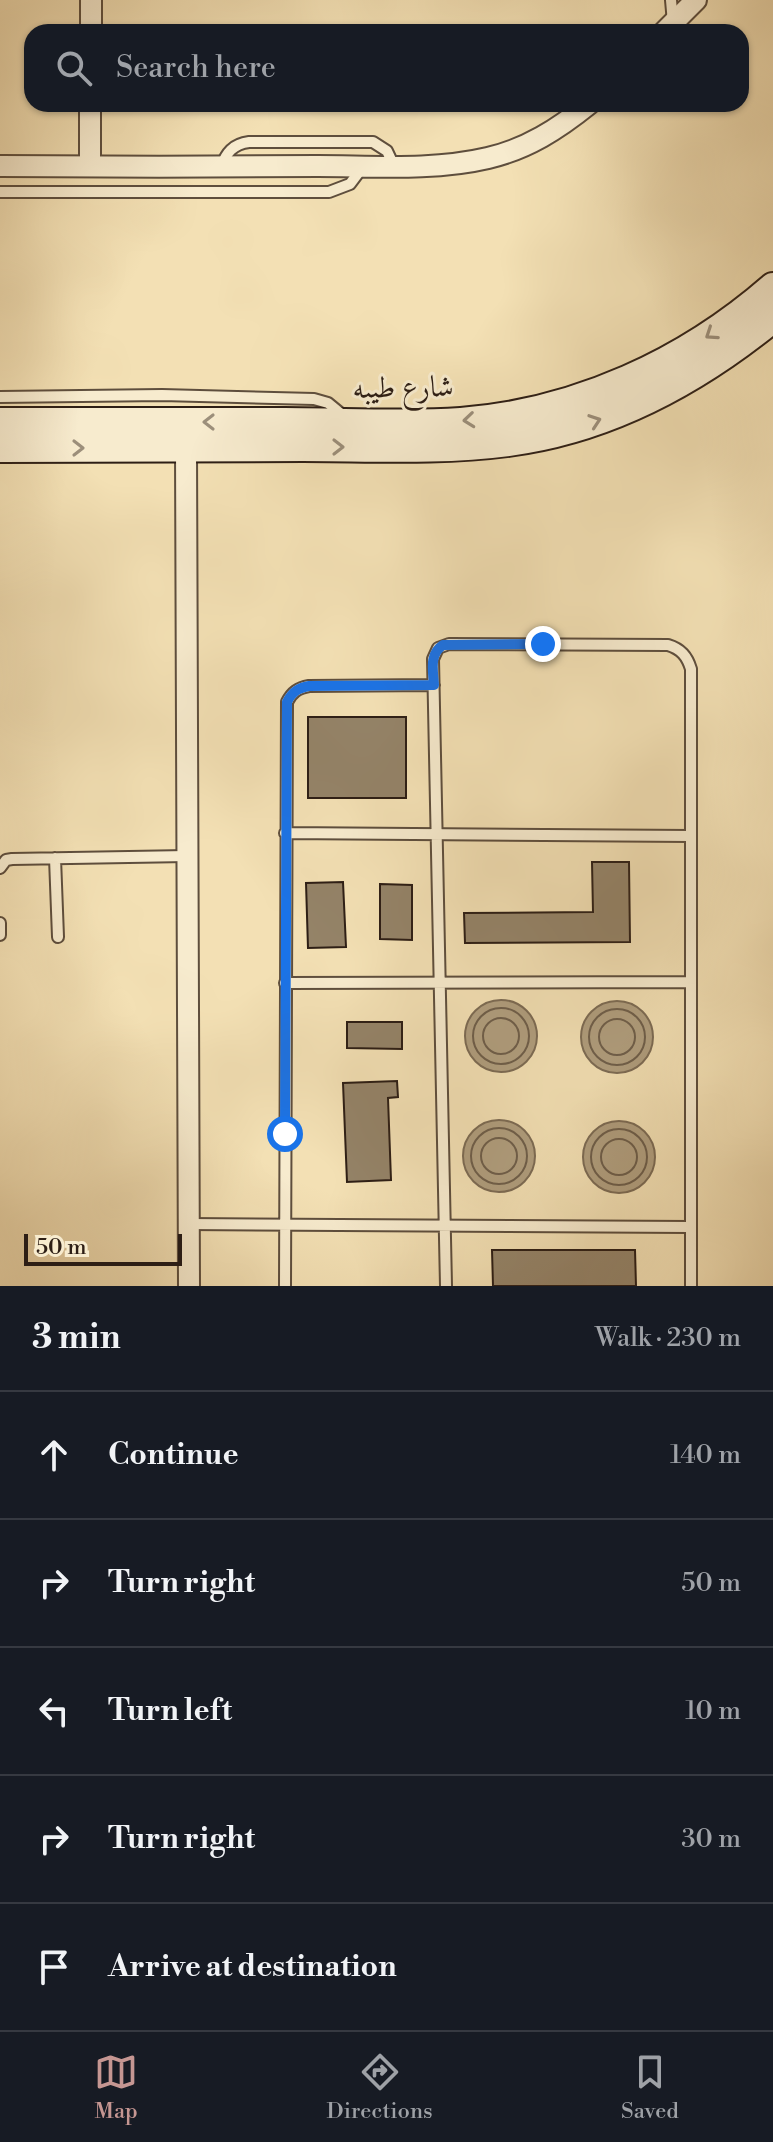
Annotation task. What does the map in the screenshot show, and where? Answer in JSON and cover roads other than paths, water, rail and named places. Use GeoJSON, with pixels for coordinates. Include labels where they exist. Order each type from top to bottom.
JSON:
{"type":"FeatureCollection","features":[{"type":"Feature","properties":{"kind":"main road","name":"شارع طيبه"},"geometry":{"type":"LineString","coordinates":[[0,422],[425,423],[513,415],[570,401],[631,379],[687,350],[736,318],[773,287]]}},
{"type":"Feature","properties":{"kind":"main road","name":"شارع طيبه"},"geometry":{"type":"LineString","coordinates":[[0,448],[431,447],[510,442],[610,416],[673,387],[725,355],[773,318]]}},
{"type":"Feature","properties":{"kind":"street"},"geometry":{"type":"LineString","coordinates":[[91,0],[91,24]]}},
{"type":"Feature","properties":{"kind":"street"},"geometry":{"type":"LineString","coordinates":[[671,24],[696,0]]}},
{"type":"Feature","properties":{"kind":"street"},"geometry":{"type":"LineString","coordinates":[[90,112],[90,166]]}},
{"type":"Feature","properties":{"kind":"street"},"geometry":{"type":"LineString","coordinates":[[0,166],[394,166],[462,163],[512,151],[537,141],[579,112]]}},
{"type":"Feature","properties":{"kind":"street"},"geometry":{"type":"LineString","coordinates":[[186,448],[189,1286]]}},
{"type":"Feature","properties":{"kind":"lane"},"geometry":{"type":"LineString","coordinates":[[668,24],[671,0]]}},
{"type":"Feature","properties":{"kind":"lane"},"geometry":{"type":"LineString","coordinates":[[221,167],[230,150],[249,142],[373,142],[387,151],[394,166]]}},
{"type":"Feature","properties":{"kind":"lane"},"geometry":{"type":"LineString","coordinates":[[0,192],[329,192],[350,184],[363,166]]}},
{"type":"Feature","properties":{"kind":"lane"},"geometry":{"type":"LineString","coordinates":[[0,397],[162,395],[314,399],[335,407],[348,422]]}},
{"type":"Feature","properties":{"kind":"lane"},"geometry":{"type":"LineString","coordinates":[[446,1286],[433,659],[443,645],[668,645],[684,653],[691,669],[691,1286]]}},
{"type":"Feature","properties":{"kind":"lane"},"geometry":{"type":"LineString","coordinates":[[285,1286],[287,702],[292,693],[309,686],[434,685]]}},
{"type":"Feature","properties":{"kind":"lane"},"geometry":{"type":"LineString","coordinates":[[285,833],[690,836]]}},
{"type":"Feature","properties":{"kind":"lane"},"geometry":{"type":"LineString","coordinates":[[0,868],[6,860],[12,859],[187,856]]}},
{"type":"Feature","properties":{"kind":"lane"},"geometry":{"type":"LineString","coordinates":[[55,858],[58,937]]}},
{"type":"Feature","properties":{"kind":"lane"},"geometry":{"type":"LineString","coordinates":[[0,923],[0,935]]}},
{"type":"Feature","properties":{"kind":"lane"},"geometry":{"type":"LineString","coordinates":[[285,983],[690,982]]}},
{"type":"Feature","properties":{"kind":"lane"},"geometry":{"type":"LineString","coordinates":[[188,1224],[690,1227]]}},
{"type":"Feature","properties":{"kind":"water"},"geometry":{"type":"Polygon","coordinates":[[[501,1000],[527,1010],[537,1036],[527,1062],[501,1072],[475,1062],[465,1036],[475,1010],[501,1000]]]}},
{"type":"Feature","properties":{"kind":"water"},"geometry":{"type":"Polygon","coordinates":[[[617,1001],[643,1011],[653,1037],[643,1063],[617,1073],[591,1063],[581,1037],[591,1011],[617,1001]]]}},
{"type":"Feature","properties":{"kind":"water"},"geometry":{"type":"Polygon","coordinates":[[[499,1120],[525,1130],[535,1156],[525,1182],[499,1192],[473,1182],[463,1156],[473,1130],[499,1120]]]}},
{"type":"Feature","properties":{"kind":"water"},"geometry":{"type":"Polygon","coordinates":[[[619,1121],[645,1131],[655,1157],[645,1183],[619,1193],[593,1183],[583,1157],[593,1131],[619,1121]]]}}]}
